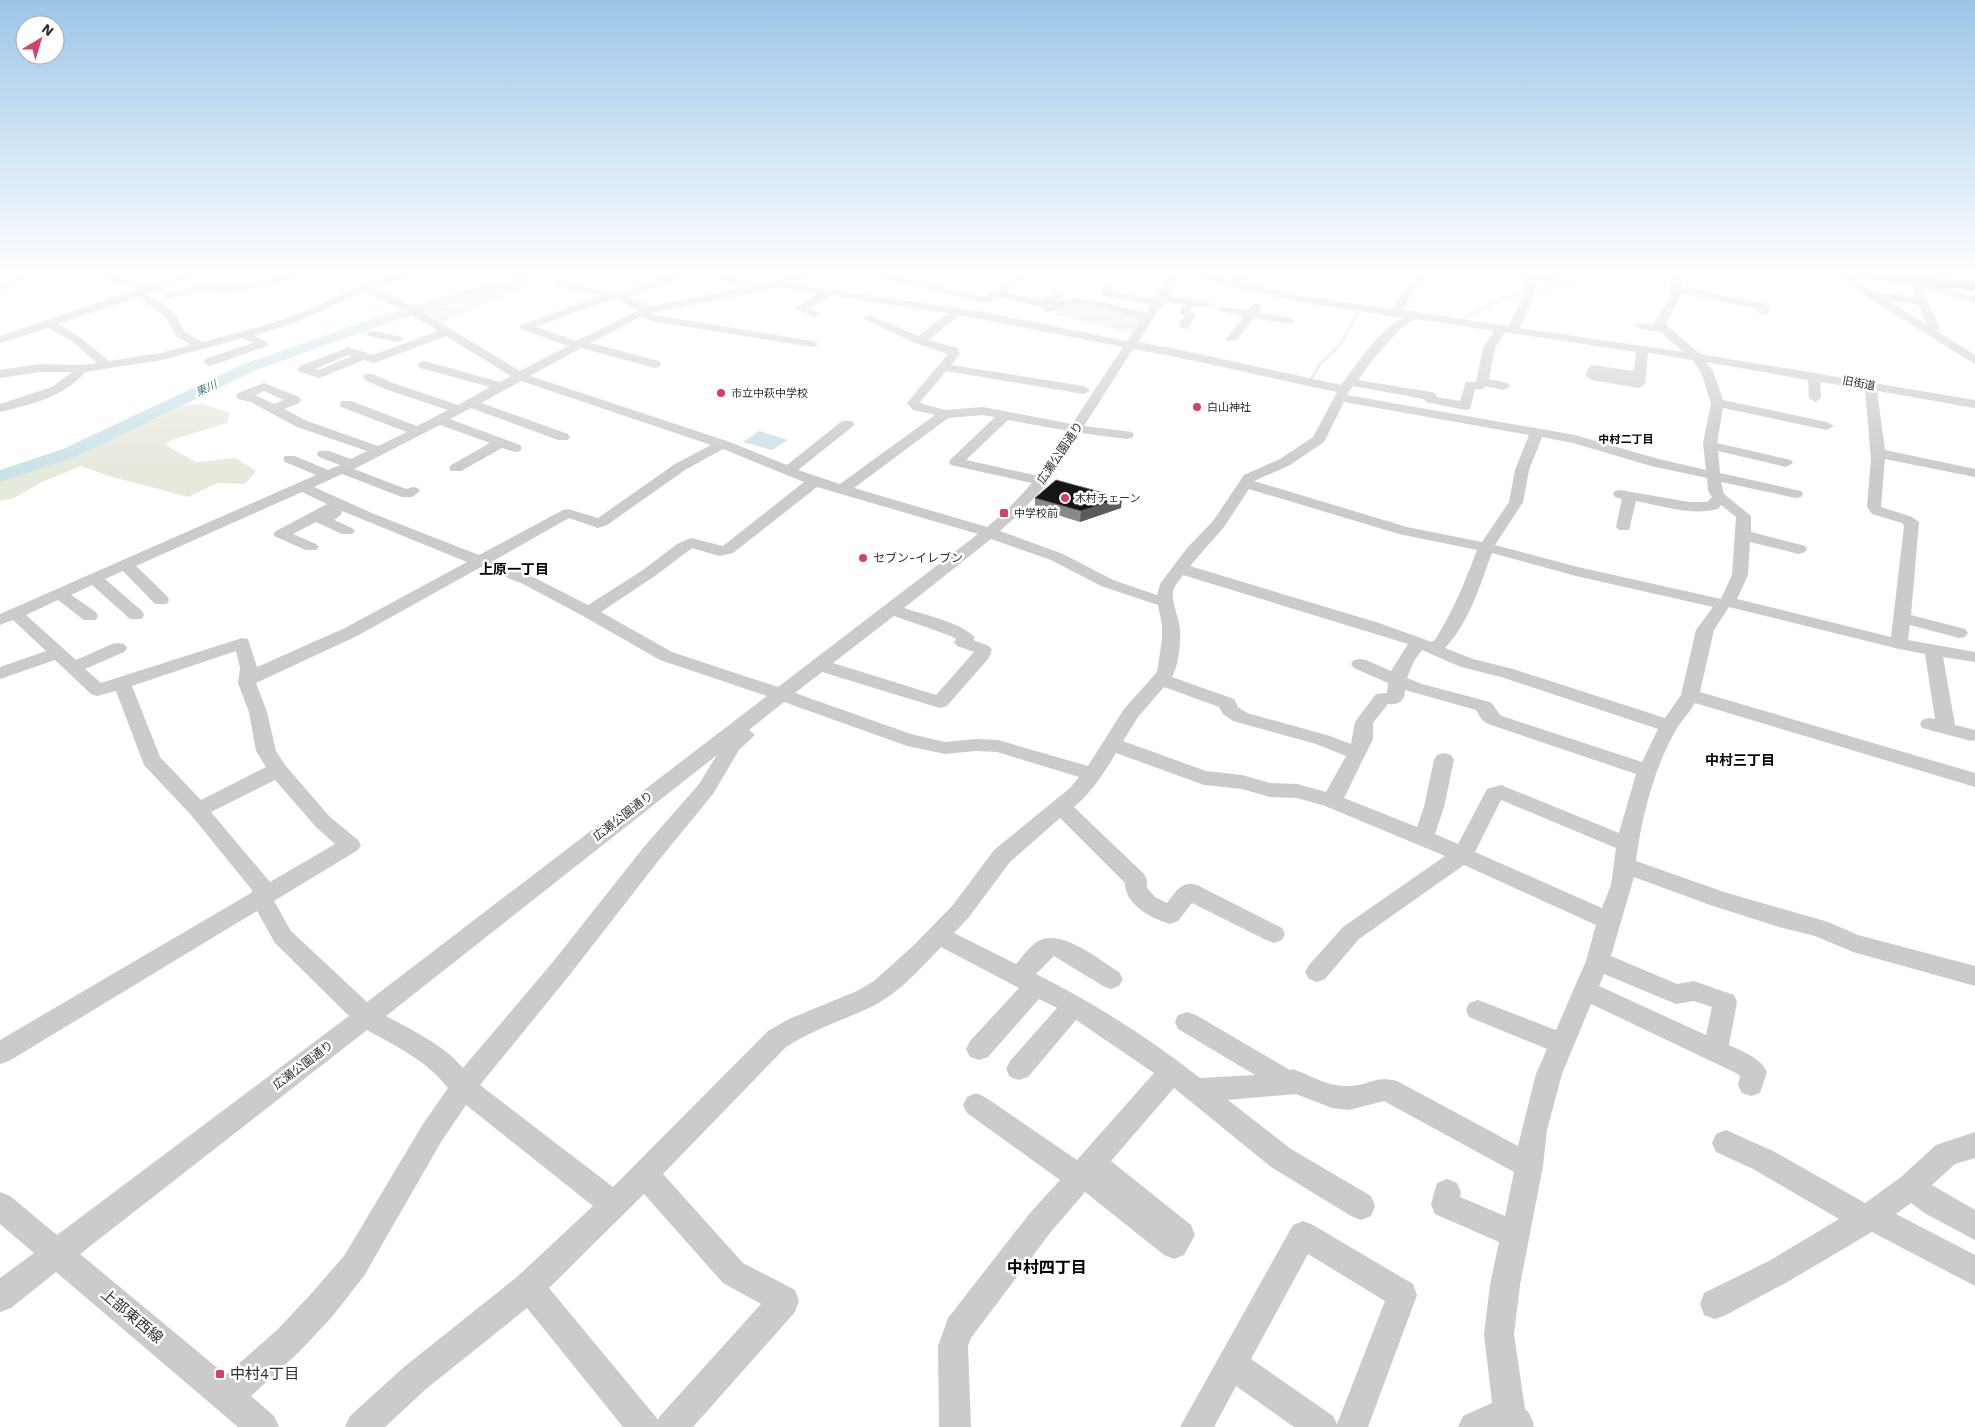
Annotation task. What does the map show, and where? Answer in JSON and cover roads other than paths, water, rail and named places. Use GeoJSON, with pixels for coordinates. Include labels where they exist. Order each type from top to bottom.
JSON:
{"type":"FeatureCollection","features":[{"type":"Feature","properties":{"kind":"street"},"geometry":{"type":"LineString","coordinates":[[74,338],[105,364]]}},
{"type":"Feature","properties":{"kind":"street"},"geometry":{"type":"LineString","coordinates":[[186,338],[201,346]]}},
{"type":"Feature","properties":{"kind":"street"},"geometry":{"type":"LineString","coordinates":[[0,374],[50,368],[81,369],[162,356],[235,338]]}},
{"type":"Feature","properties":{"kind":"street"},"geometry":{"type":"LineString","coordinates":[[209,362],[263,344],[250,338]]}},
{"type":"Feature","properties":{"kind":"street"},"geometry":{"type":"LineString","coordinates":[[391,338],[398,339]]}},
{"type":"Feature","properties":{"kind":"street"},"geometry":{"type":"LineString","coordinates":[[382,347],[401,338]]}},
{"type":"Feature","properties":{"kind":"street"},"geometry":{"type":"LineString","coordinates":[[364,356],[374,359],[423,338]]}},
{"type":"Feature","properties":{"kind":"street"},"geometry":{"type":"LineString","coordinates":[[456,338],[519,376],[722,444],[816,482],[989,533],[1057,557],[1107,583],[1165,601]]}},
{"type":"Feature","properties":{"kind":"street"},"geometry":{"type":"LineString","coordinates":[[557,338],[655,364]]}},
{"type":"Feature","properties":{"kind":"street"},"geometry":{"type":"LineString","coordinates":[[0,1053],[350,845],[323,822],[278,770],[266,751],[258,712],[247,683],[247,659],[242,644],[97,690],[58,654],[8,617],[347,467],[439,420],[578,344],[584,338]]}},
{"type":"Feature","properties":{"kind":"street"},"geometry":{"type":"LineString","coordinates":[[772,338],[812,344]]}},
{"type":"Feature","properties":{"kind":"street"},"geometry":{"type":"LineString","coordinates":[[911,338],[953,350],[954,354],[913,403],[918,407],[945,414],[983,412],[1076,429],[1127,435]]}},
{"type":"Feature","properties":{"kind":"street"},"geometry":{"type":"LineString","coordinates":[[919,341],[923,338]]}},
{"type":"Feature","properties":{"kind":"street"},"geometry":{"type":"LineString","coordinates":[[1089,338],[1190,355],[1244,369],[1345,390],[1410,412],[1575,439],[1615,452],[1697,459],[1786,482]]}},
{"type":"Feature","properties":{"kind":"street","name":"広瀬公園通り"},"geometry":{"type":"LineString","coordinates":[[0,1298],[366,1017],[989,533],[1015,510],[1042,481],[1136,338]]}},
{"type":"Feature","properties":{"kind":"street"},"geometry":{"type":"LineString","coordinates":[[361,1427],[415,1378],[529,1287],[614,1205],[777,1039],[798,1026],[866,998],[882,988],[921,953],[961,911],[1002,856],[1077,793],[1092,774],[1131,713],[1166,672],[1172,640],[1171,625],[1165,601],[1166,588],[1193,551],[1219,524],[1249,478],[1285,462],[1319,439],[1345,390],[1370,356],[1387,338]]}},
{"type":"Feature","properties":{"kind":"street"},"geometry":{"type":"LineString","coordinates":[[1345,390],[1430,396],[1430,399],[1465,406],[1470,385],[1479,386],[1482,382],[1489,348],[1499,338]]}},
{"type":"Feature","properties":{"kind":"street","name":"旧街道"},"geometry":{"type":"LineString","coordinates":[[1566,338],[1696,357],[1790,368],[1814,376],[1975,404]]}},
{"type":"Feature","properties":{"kind":"street"},"geometry":{"type":"LineString","coordinates":[[1474,1427],[1492,1417],[1515,1424],[1499,1334],[1505,1285],[1529,1166],[1534,1130],[1549,1074],[1598,960],[1622,885],[1626,854],[1647,771],[1668,726],[1685,705],[1690,694],[1698,667],[1705,630],[1725,603],[1740,575],[1744,516],[1715,491],[1697,459],[1717,403],[1708,371],[1675,338]]}},
{"type":"Feature","properties":{"kind":"street"},"geometry":{"type":"LineString","coordinates":[[1940,338],[1975,360]]}},
{"type":"Feature","properties":{"kind":"street"},"geometry":{"type":"LineString","coordinates":[[1640,376],[1642,349]]}},
{"type":"Feature","properties":{"kind":"street"},"geometry":{"type":"LineString","coordinates":[[424,365],[500,386]]}},
{"type":"Feature","properties":{"kind":"street"},"geometry":{"type":"LineString","coordinates":[[943,367],[1084,390]]}},
{"type":"Feature","properties":{"kind":"street"},"geometry":{"type":"LineString","coordinates":[[0,408],[67,384],[77,376],[81,369]]}},
{"type":"Feature","properties":{"kind":"street"},"geometry":{"type":"LineString","coordinates":[[1814,376],[1817,395]]}},
{"type":"Feature","properties":{"kind":"street"},"geometry":{"type":"LineString","coordinates":[[369,377],[389,386],[563,436]]}},
{"type":"Feature","properties":{"kind":"street"},"geometry":{"type":"LineString","coordinates":[[1482,382],[1504,386]]}},
{"type":"Feature","properties":{"kind":"street"},"geometry":{"type":"LineString","coordinates":[[1871,386],[1870,404],[1878,452],[1878,474],[1874,506],[1877,511],[1911,522],[1912,526],[1899,644]]}},
{"type":"Feature","properties":{"kind":"street"},"geometry":{"type":"LineString","coordinates":[[1717,403],[1827,426]]}},
{"type":"Feature","properties":{"kind":"street"},"geometry":{"type":"LineString","coordinates":[[346,404],[418,431]]}},
{"type":"Feature","properties":{"kind":"street"},"geometry":{"type":"LineString","coordinates":[[272,409],[302,424],[379,451]]}},
{"type":"Feature","properties":{"kind":"street"},"geometry":{"type":"LineString","coordinates":[[842,490],[881,464],[945,414]]}},
{"type":"Feature","properties":{"kind":"street"},"geometry":{"type":"LineString","coordinates":[[1004,416],[956,462],[1042,481]]}},
{"type":"Feature","properties":{"kind":"street"},"geometry":{"type":"LineString","coordinates":[[439,420],[514,448]]}},
{"type":"Feature","properties":{"kind":"street"},"geometry":{"type":"LineString","coordinates":[[788,471],[847,424]]}},
{"type":"Feature","properties":{"kind":"street"},"geometry":{"type":"LineString","coordinates":[[1332,801],[1363,739],[1364,722],[1382,698],[1393,699],[1396,697],[1396,681],[1403,663],[1426,645],[1440,643],[1457,618],[1476,576],[1486,547],[1516,502],[1522,470],[1537,433]]}},
{"type":"Feature","properties":{"kind":"street"},"geometry":{"type":"LineString","coordinates":[[456,468],[500,443]]}},
{"type":"Feature","properties":{"kind":"street"},"geometry":{"type":"LineString","coordinates":[[248,678],[351,632],[568,513],[598,523],[602,522],[680,467],[722,444]]}},
{"type":"Feature","properties":{"kind":"street"},"geometry":{"type":"LineString","coordinates":[[1878,452],[1975,473]]}},
{"type":"Feature","properties":{"kind":"street"},"geometry":{"type":"LineString","coordinates":[[324,454],[347,467],[407,494],[413,490]]}},
{"type":"Feature","properties":{"kind":"street"},"geometry":{"type":"LineString","coordinates":[[290,459],[327,476]]}},
{"type":"Feature","properties":{"kind":"street"},"geometry":{"type":"LineString","coordinates":[[589,612],[649,573],[682,547],[691,543],[719,551],[728,550],[806,487],[816,482]]}},
{"type":"Feature","properties":{"kind":"street"},"geometry":{"type":"LineString","coordinates":[[1246,483],[1404,531],[1486,547],[1576,571],[1725,603],[1899,644],[1975,657]]}},
{"type":"Feature","properties":{"kind":"street"},"geometry":{"type":"LineString","coordinates":[[302,487],[529,581],[589,612],[666,656],[907,740],[945,748],[976,744],[998,746],[1092,774]]}},
{"type":"Feature","properties":{"kind":"street"},"geometry":{"type":"LineString","coordinates":[[1621,520],[1625,495],[1673,506],[1713,506],[1715,501],[1724,500],[1750,506]]}},
{"type":"Feature","properties":{"kind":"street"},"geometry":{"type":"LineString","coordinates":[[342,505],[322,520],[347,532]]}},
{"type":"Feature","properties":{"kind":"street"},"geometry":{"type":"LineString","coordinates":[[311,547],[281,534],[342,505]]}},
{"type":"Feature","properties":{"kind":"street"},"geometry":{"type":"LineString","coordinates":[[1742,535],[1799,549]]}},
{"type":"Feature","properties":{"kind":"street"},"geometry":{"type":"LineString","coordinates":[[125,564],[161,600]]}},
{"type":"Feature","properties":{"kind":"street"},"geometry":{"type":"LineString","coordinates":[[1181,569],[1426,645],[1446,656],[1544,684],[1668,726]]}},
{"type":"Feature","properties":{"kind":"street"},"geometry":{"type":"LineString","coordinates":[[94,578],[136,615]]}},
{"type":"Feature","properties":{"kind":"street"},"geometry":{"type":"LineString","coordinates":[[60,594],[90,616]]}},
{"type":"Feature","properties":{"kind":"street"},"geometry":{"type":"LineString","coordinates":[[819,665],[940,702],[982,655],[983,650],[963,642],[966,638],[957,632],[891,609]]}},
{"type":"Feature","properties":{"kind":"street"},"geometry":{"type":"LineString","coordinates":[[1903,618],[1959,633]]}},
{"type":"Feature","properties":{"kind":"street"},"geometry":{"type":"LineString","coordinates":[[73,668],[118,648]]}},
{"type":"Feature","properties":{"kind":"street"},"geometry":{"type":"LineString","coordinates":[[1933,651],[1946,685],[1937,726],[1971,735]]}},
{"type":"Feature","properties":{"kind":"street"},"geometry":{"type":"LineString","coordinates":[[0,673],[58,654]]}},
{"type":"Feature","properties":{"kind":"street"},"geometry":{"type":"LineString","coordinates":[[1360,664],[1396,681],[1483,706],[1488,709],[1489,716],[1495,720],[1647,771]]}},
{"type":"Feature","properties":{"kind":"street"},"geometry":{"type":"LineString","coordinates":[[1161,679],[1227,703],[1230,710],[1240,717],[1322,740],[1357,753]]}},
{"type":"Feature","properties":{"kind":"street"},"geometry":{"type":"LineString","coordinates":[[118,684],[125,689],[151,760],[165,772],[198,810],[263,889],[260,898],[283,937],[366,1017],[420,1047],[444,1064],[463,1087],[496,1115],[614,1205]]}},
{"type":"Feature","properties":{"kind":"street"},"geometry":{"type":"LineString","coordinates":[[1690,694],[1975,780]]}},
{"type":"Feature","properties":{"kind":"street"},"geometry":{"type":"LineString","coordinates":[[227,1396],[295,1334],[354,1266],[432,1133],[463,1087],[701,795],[732,746],[752,728],[750,718]]}},
{"type":"Feature","properties":{"kind":"street"},"geometry":{"type":"LineString","coordinates":[[1111,744],[1204,778],[1242,782],[1270,790],[1297,791],[1332,801],[1463,855],[1609,921]]}},
{"type":"Feature","properties":{"kind":"street"},"geometry":{"type":"LineString","coordinates":[[1423,838],[1434,807],[1444,760]]}},
{"type":"Feature","properties":{"kind":"street"},"geometry":{"type":"LineString","coordinates":[[198,810],[278,770]]}},
{"type":"Feature","properties":{"kind":"street"},"geometry":{"type":"LineString","coordinates":[[1317,972],[1351,933],[1463,855],[1494,794],[1501,792],[1598,834],[1626,854],[1718,900],[1820,928],[1853,943],[1975,976]]}},
{"type":"Feature","properties":{"kind":"street"},"geometry":{"type":"LineString","coordinates":[[1060,806],[1136,880],[1136,891],[1146,903],[1170,915],[1189,891],[1274,934]]}},
{"type":"Feature","properties":{"kind":"street"},"geometry":{"type":"LineString","coordinates":[[937,935],[1074,1005],[1172,1071],[1281,1158],[1362,1206]]}},
{"type":"Feature","properties":{"kind":"street"},"geometry":{"type":"LineString","coordinates":[[979,1049],[1027,981],[1045,948],[1056,946],[1111,979]]}},
{"type":"Feature","properties":{"kind":"street"},"geometry":{"type":"LineString","coordinates":[[1598,960],[1676,994],[1694,991],[1725,1002],[1715,1051]]}},
{"type":"Feature","properties":{"kind":"street"},"geometry":{"type":"LineString","coordinates":[[1585,990],[1744,1065],[1754,1072],[1751,1085]]}},
{"type":"Feature","properties":{"kind":"street"},"geometry":{"type":"LineString","coordinates":[[1019,1069],[1074,1005]]}},
{"type":"Feature","properties":{"kind":"street"},"geometry":{"type":"LineString","coordinates":[[1478,1010],[1562,1044]]}},
{"type":"Feature","properties":{"kind":"street"},"geometry":{"type":"LineString","coordinates":[[1187,1022],[1295,1077],[1296,1082],[1332,1096],[1348,1098],[1384,1089],[1397,1093],[1529,1166]]}},
{"type":"Feature","properties":{"kind":"street"},"geometry":{"type":"LineString","coordinates":[[955,1427],[953,1346],[959,1329],[1040,1223],[1172,1071]]}},
{"type":"Feature","properties":{"kind":"street"},"geometry":{"type":"LineString","coordinates":[[1195,1090],[1245,1088],[1295,1077]]}},
{"type":"Feature","properties":{"kind":"street"},"geometry":{"type":"LineString","coordinates":[[976,1105],[1085,1172],[1177,1240]]}},
{"type":"Feature","properties":{"kind":"street"},"geometry":{"type":"LineString","coordinates":[[1726,1144],[1763,1160],[1868,1218],[1975,1271]]}},
{"type":"Feature","properties":{"kind":"street"},"geometry":{"type":"LineString","coordinates":[[1715,1304],[1779,1271],[1868,1218],[1911,1186],[1946,1154],[1975,1145]]}},
{"type":"Feature","properties":{"kind":"street"},"geometry":{"type":"LineString","coordinates":[[644,1174],[734,1273],[784,1301],[671,1427]]}},
{"type":"Feature","properties":{"kind":"street"},"geometry":{"type":"LineString","coordinates":[[1911,1186],[1936,1204],[1975,1226]]}},
{"type":"Feature","properties":{"kind":"street"},"geometry":{"type":"LineString","coordinates":[[1447,1192],[1445,1204],[1516,1235]]}},
{"type":"Feature","properties":{"kind":"street","name":"上部東西線"},"geometry":{"type":"LineString","coordinates":[[0,1206],[263,1427]]}},
{"type":"Feature","properties":{"kind":"street"},"geometry":{"type":"LineString","coordinates":[[1196,1427],[1303,1235],[1402,1295],[1352,1427]]}},
{"type":"Feature","properties":{"kind":"street"},"geometry":{"type":"LineString","coordinates":[[529,1287],[644,1427]]}},
{"type":"Feature","properties":{"kind":"street"},"geometry":{"type":"LineString","coordinates":[[1231,1364],[1322,1427]]}},
{"type":"Feature","properties":{"kind":"water"},"geometry":{"type":"Polygon","coordinates":[[[759,431],[788,440],[772,450],[743,442],[759,431]]]}},
{"type":"Feature","properties":{"kind":"waterway","name":"東川"},"geometry":{"type":"LineString","coordinates":[[0,476],[69,453],[250,367],[333,338]]}},
{"type":"Feature","properties":{"kind":"waterway"},"geometry":{"type":"LineString","coordinates":[[1310,381],[1320,364],[1340,345],[1344,338]]}},
{"type":"Feature","properties":{"kind":"place","name":"市立中萩中学校"},"geometry":{"type":"Point","coordinates":[721,393]}},
{"type":"Feature","properties":{"kind":"place","name":"白山神社"},"geometry":{"type":"Point","coordinates":[1197,407]}},
{"type":"Feature","properties":{"kind":"place","name":"木村チェーン"},"geometry":{"type":"Point","coordinates":[1065,498]}},
{"type":"Feature","properties":{"kind":"place","name":"中学校前"},"geometry":{"type":"Point","coordinates":[1004,513]}},
{"type":"Feature","properties":{"kind":"place","name":"セブン-イレブン"},"geometry":{"type":"Point","coordinates":[863,558]}},
{"type":"Feature","properties":{"kind":"place","name":"中村4丁目"},"geometry":{"type":"Point","coordinates":[220,1374]}},
{"type":"Feature","properties":{"kind":"district","name":"中村二丁目"},"geometry":{"type":"Point","coordinates":[1626,439]}},
{"type":"Feature","properties":{"kind":"district","name":"上原一丁目"},"geometry":{"type":"Point","coordinates":[514,569]}},
{"type":"Feature","properties":{"kind":"district","name":"中村三丁目"},"geometry":{"type":"Point","coordinates":[1740,760]}},
{"type":"Feature","properties":{"kind":"district","name":"中村四丁目"},"geometry":{"type":"Point","coordinates":[1047,1267]}}]}
